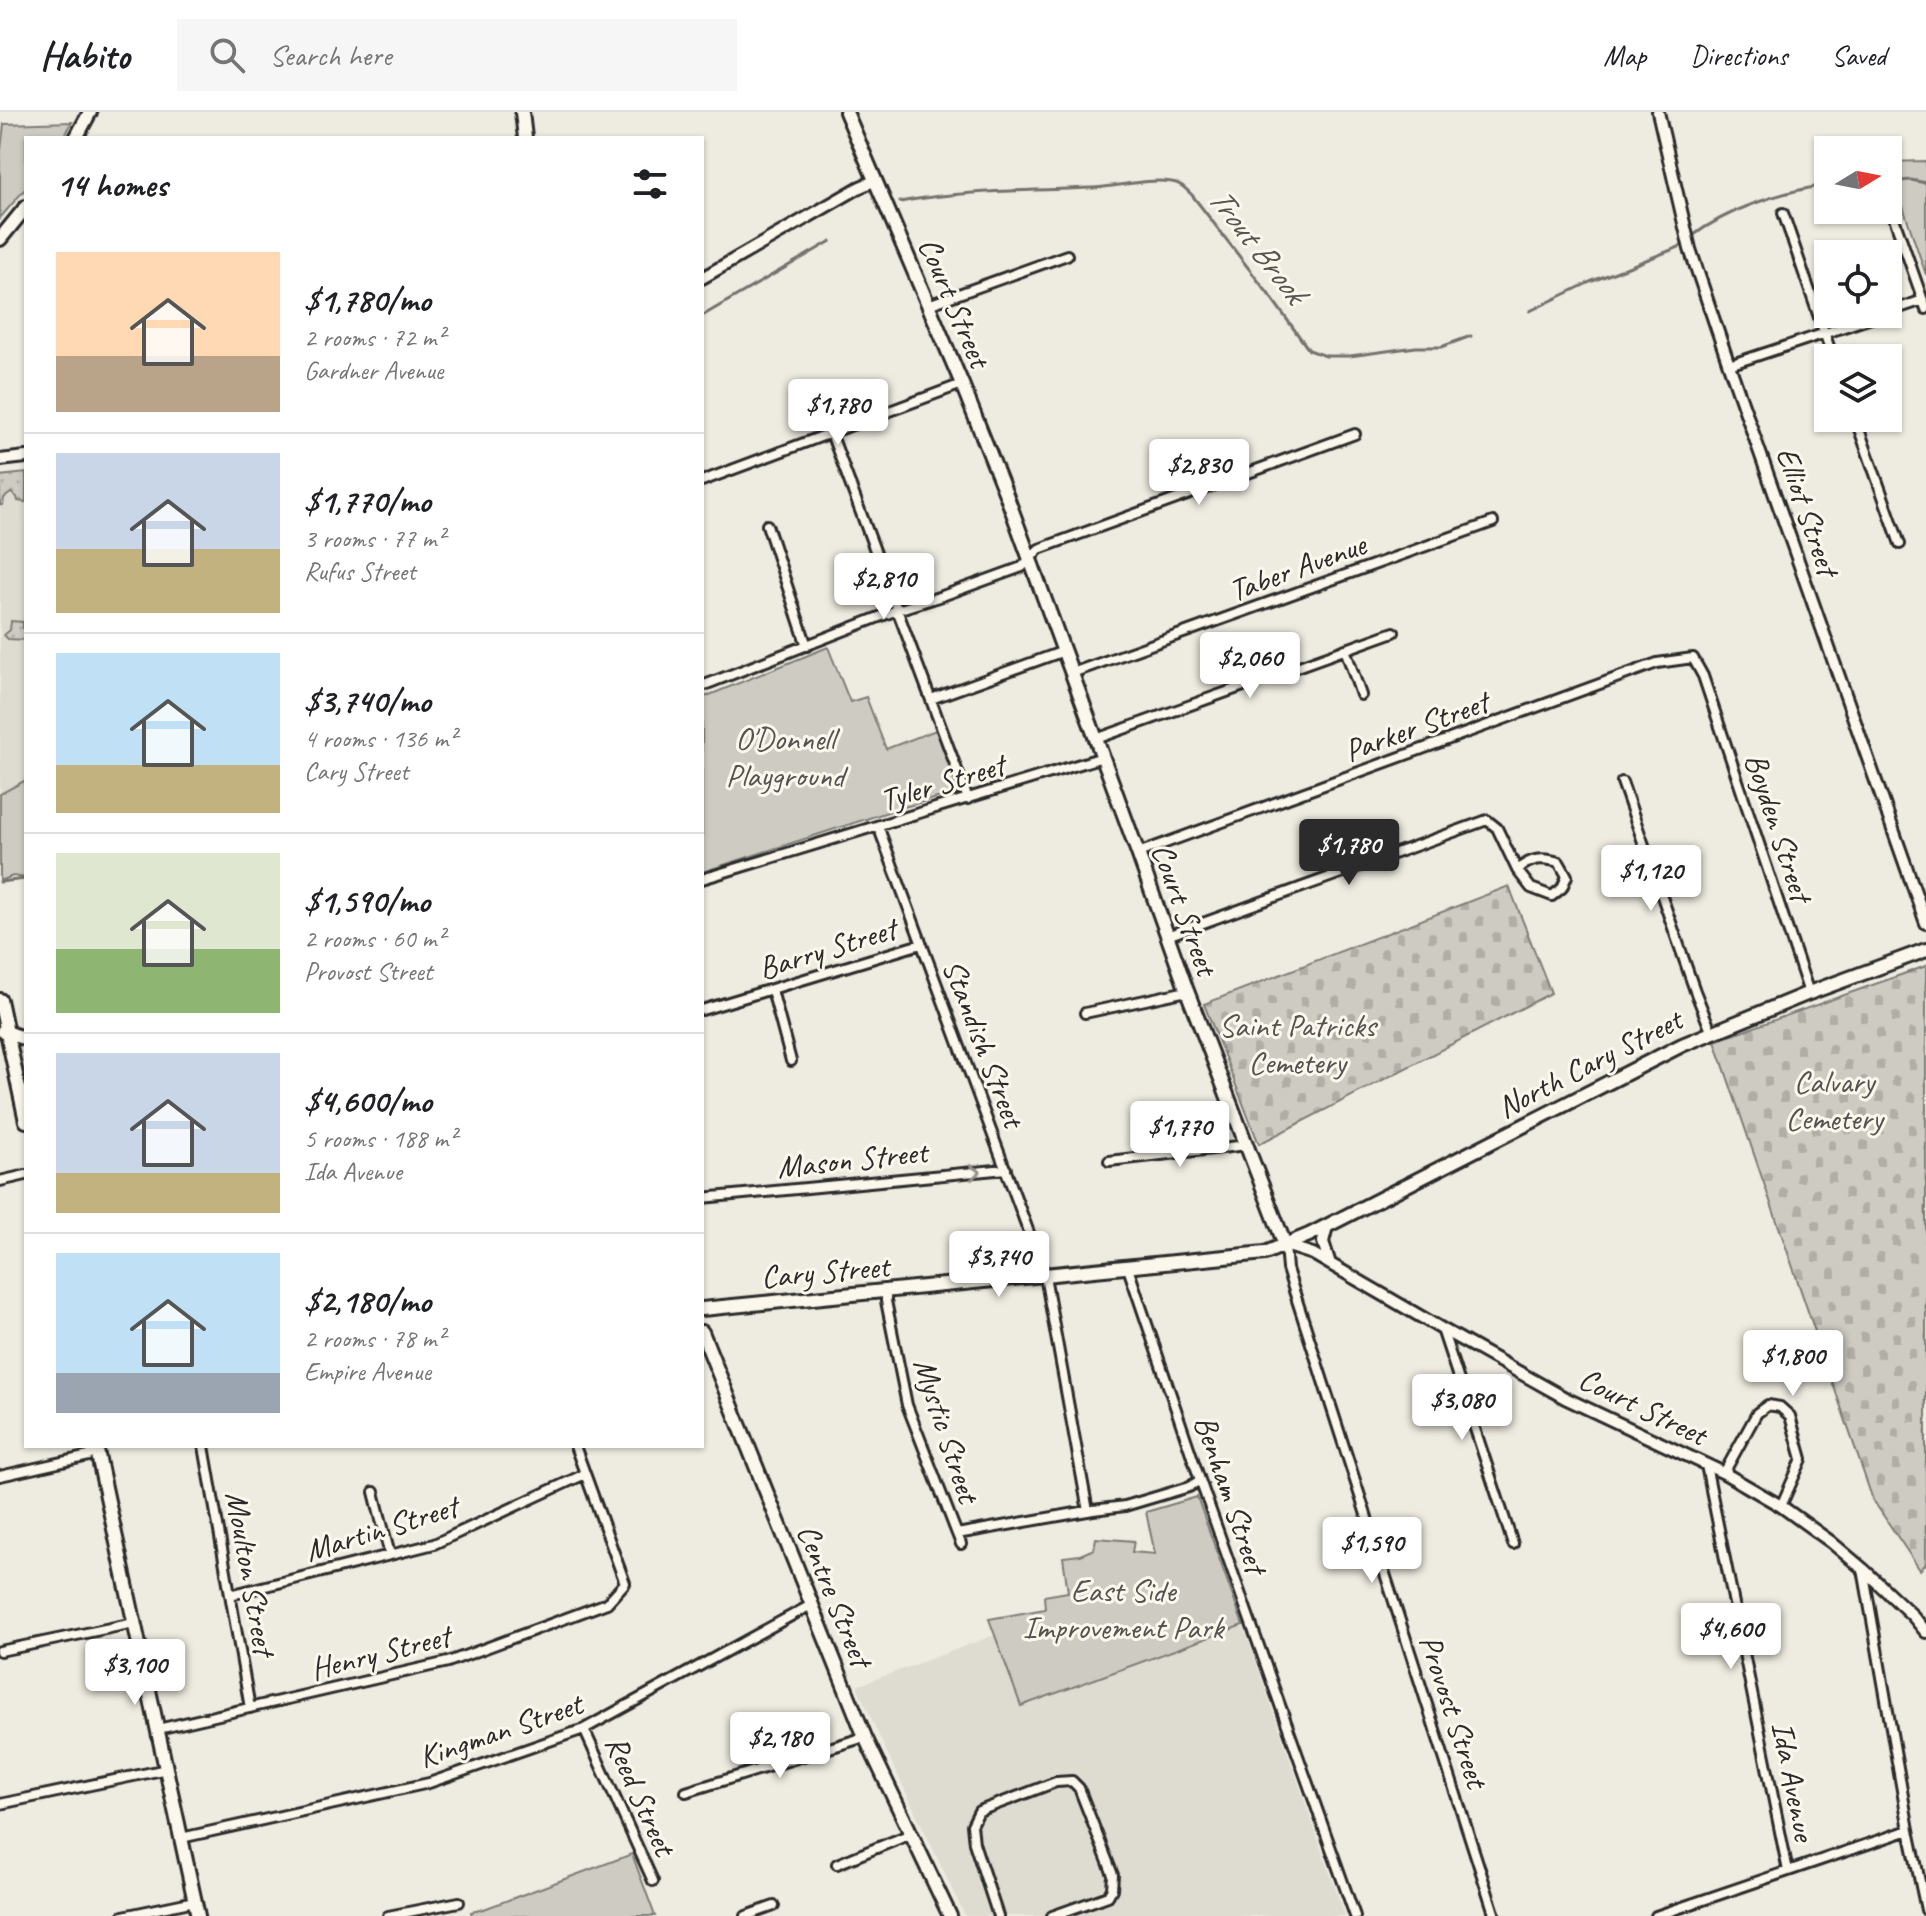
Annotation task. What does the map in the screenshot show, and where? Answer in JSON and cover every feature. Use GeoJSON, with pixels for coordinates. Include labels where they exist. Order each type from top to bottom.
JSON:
{"type":"FeatureCollection","features":[{"type":"Feature","properties":{"kind":"main road"},"geometry":{"type":"LineString","coordinates":[[77,136],[90,112]]}},
{"type":"Feature","properties":{"kind":"main road"},"geometry":{"type":"LineString","coordinates":[[522,112],[525,136]]}},
{"type":"Feature","properties":{"kind":"main road","name":"Court Street"},"geometry":{"type":"LineString","coordinates":[[846,112],[962,384],[1064,651],[1187,991],[1285,1245]]}},
{"type":"Feature","properties":{"kind":"main road"},"geometry":{"type":"LineString","coordinates":[[0,239],[24,209]]}},
{"type":"Feature","properties":{"kind":"main road","name":"North Cary Street"},"geometry":{"type":"LineString","coordinates":[[1285,1245],[1711,1031],[1926,950]]}},
{"type":"Feature","properties":{"kind":"main road"},"geometry":{"type":"LineString","coordinates":[[0,1000],[4,1031],[24,1113]]}},
{"type":"Feature","properties":{"kind":"main road"},"geometry":{"type":"LineString","coordinates":[[4,1031],[24,1038]]}},
{"type":"Feature","properties":{"kind":"main road","name":"Cary Street"},"geometry":{"type":"LineString","coordinates":[[704,1309],[1256,1255],[1285,1245]]}},
{"type":"Feature","properties":{"kind":"main road","name":"Centre Street"},"geometry":{"type":"LineString","coordinates":[[704,1337],[865,1737],[950,1916]]}},
{"type":"Feature","properties":{"kind":"main road"},"geometry":{"type":"LineString","coordinates":[[97,1448],[198,1916]]}},
{"type":"Feature","properties":{"kind":"street","name":"Elliot Street"},"geometry":{"type":"LineString","coordinates":[[1658,112],[1690,249],[1926,923]]}},
{"type":"Feature","properties":{"kind":"street"},"geometry":{"type":"LineString","coordinates":[[704,277],[874,181]]}},
{"type":"Feature","properties":{"kind":"street"},"geometry":{"type":"LineString","coordinates":[[1783,213],[1828,344]]}},
{"type":"Feature","properties":{"kind":"street"},"geometry":{"type":"LineString","coordinates":[[1896,224],[1924,305],[1902,310]]}},
{"type":"Feature","properties":{"kind":"street"},"geometry":{"type":"LineString","coordinates":[[928,305],[1067,255]]}},
{"type":"Feature","properties":{"kind":"street"},"geometry":{"type":"LineString","coordinates":[[1729,365],[1842,328]]}},
{"type":"Feature","properties":{"kind":"street"},"geometry":{"type":"LineString","coordinates":[[704,480],[962,384]]}},
{"type":"Feature","properties":{"kind":"street"},"geometry":{"type":"LineString","coordinates":[[1860,432],[1900,544]]}},
{"type":"Feature","properties":{"kind":"street"},"geometry":{"type":"LineString","coordinates":[[831,433],[968,799]]}},
{"type":"Feature","properties":{"kind":"street"},"geometry":{"type":"LineString","coordinates":[[704,685],[897,610],[1022,567],[1039,549],[1355,434]]}},
{"type":"Feature","properties":{"kind":"street"},"geometry":{"type":"LineString","coordinates":[[0,460],[24,457]]}},
{"type":"Feature","properties":{"kind":"street","name":"Taber Avenue"},"geometry":{"type":"LineString","coordinates":[[1072,673],[1493,522]]}},
{"type":"Feature","properties":{"kind":"street"},"geometry":{"type":"LineString","coordinates":[[767,525],[807,646]]}},
{"type":"Feature","properties":{"kind":"street"},"geometry":{"type":"LineString","coordinates":[[1096,739],[1394,632]]}},
{"type":"Feature","properties":{"kind":"street"},"geometry":{"type":"LineString","coordinates":[[1345,649],[1361,695]]}},
{"type":"Feature","properties":{"kind":"street"},"geometry":{"type":"LineString","coordinates":[[931,699],[1064,651]]}},
{"type":"Feature","properties":{"kind":"street","name":"Parker Street"},"geometry":{"type":"LineString","coordinates":[[1138,853],[1657,663],[1693,658],[1703,676]]}},
{"type":"Feature","properties":{"kind":"street","name":"Boyden Street"},"geometry":{"type":"LineString","coordinates":[[1703,676],[1809,993]]}},
{"type":"Feature","properties":{"kind":"street","name":"Tyler Street"},"geometry":{"type":"LineString","coordinates":[[704,878],[1103,757]]}},
{"type":"Feature","properties":{"kind":"street"},"geometry":{"type":"LineString","coordinates":[[1622,782],[1711,1031]]}},
{"type":"Feature","properties":{"kind":"street"},"geometry":{"type":"LineString","coordinates":[[1167,936],[1487,820],[1497,828],[1517,870],[1531,888],[1552,896],[1562,888],[1567,876],[1559,862],[1546,858],[1517,870]]}},
{"type":"Feature","properties":{"kind":"street","name":"Standish Street"},"geometry":{"type":"LineString","coordinates":[[878,826],[1045,1276],[1088,1511]]}},
{"type":"Feature","properties":{"kind":"street","name":"Barry Street"},"geometry":{"type":"LineString","coordinates":[[704,1009],[921,944]]}},
{"type":"Feature","properties":{"kind":"street"},"geometry":{"type":"LineString","coordinates":[[772,990],[791,1061]]}},
{"type":"Feature","properties":{"kind":"street"},"geometry":{"type":"LineString","coordinates":[[1085,1013],[1187,991]]}},
{"type":"Feature","properties":{"kind":"street"},"geometry":{"type":"LineString","coordinates":[[1109,1161],[1247,1145]]}},
{"type":"Feature","properties":{"kind":"street","name":"Mason Street"},"geometry":{"type":"LineString","coordinates":[[704,1198],[1006,1169]]}},
{"type":"Feature","properties":{"kind":"street"},"geometry":{"type":"LineString","coordinates":[[0,1181],[24,1175]]}},
{"type":"Feature","properties":{"kind":"street"},"geometry":{"type":"LineString","coordinates":[[1327,1226],[1323,1240],[1330,1264]]}},
{"type":"Feature","properties":{"kind":"street","name":"Court Street"},"geometry":{"type":"LineString","coordinates":[[1285,1245],[1313,1254],[1565,1398],[1724,1473],[1781,1506],[1863,1569],[1926,1632]]}},
{"type":"Feature","properties":{"kind":"street","name":"Provost Street"},"geometry":{"type":"LineString","coordinates":[[1285,1245],[1287,1269],[1495,1916]]}},
{"type":"Feature","properties":{"kind":"street","name":"Benham Street"},"geometry":{"type":"LineString","coordinates":[[1128,1268],[1355,1916]]}},
{"type":"Feature","properties":{"kind":"street","name":"Mystic Street"},"geometry":{"type":"LineString","coordinates":[[886,1292],[907,1405],[961,1544]]}},
{"type":"Feature","properties":{"kind":"street"},"geometry":{"type":"LineString","coordinates":[[1442,1329],[1513,1544]]}},
{"type":"Feature","properties":{"kind":"street"},"geometry":{"type":"LineString","coordinates":[[1724,1473],[1757,1413],[1768,1405],[1780,1407],[1790,1416],[1802,1459],[1781,1506]]}},
{"type":"Feature","properties":{"kind":"street"},"geometry":{"type":"LineString","coordinates":[[0,1476],[89,1456],[96,1448]]}},
{"type":"Feature","properties":{"kind":"street","name":"Moulton Street"},"geometry":{"type":"LineString","coordinates":[[204,1448],[250,1708]]}},
{"type":"Feature","properties":{"kind":"street"},"geometry":{"type":"LineString","coordinates":[[576,1448],[585,1474]]}},
{"type":"Feature","properties":{"kind":"street","name":"Ida Avenue"},"geometry":{"type":"LineString","coordinates":[[1706,1465],[1788,1871]]}},
{"type":"Feature","properties":{"kind":"street","name":"Martin Street"},"geometry":{"type":"LineString","coordinates":[[230,1595],[434,1544],[585,1474]]}},
{"type":"Feature","properties":{"kind":"street","name":"Henry Street"},"geometry":{"type":"LineString","coordinates":[[158,1729],[448,1662],[607,1603],[625,1583],[585,1474]]}},
{"type":"Feature","properties":{"kind":"street"},"geometry":{"type":"LineString","coordinates":[[957,1534],[1125,1506],[1189,1487],[1200,1480]]}},
{"type":"Feature","properties":{"kind":"street"},"geometry":{"type":"LineString","coordinates":[[374,1492],[390,1555]]}},
{"type":"Feature","properties":{"kind":"street"},"geometry":{"type":"LineString","coordinates":[[1863,1569],[1926,1910]]}},
{"type":"Feature","properties":{"kind":"street","name":"Kingman Street"},"geometry":{"type":"LineString","coordinates":[[181,1838],[429,1783],[584,1729],[811,1605]]}},
{"type":"Feature","properties":{"kind":"street"},"geometry":{"type":"LineString","coordinates":[[0,1651],[134,1623]]}},
{"type":"Feature","properties":{"kind":"street","name":"Reed Street"},"geometry":{"type":"LineString","coordinates":[[584,1729],[653,1881]]}},
{"type":"Feature","properties":{"kind":"street"},"geometry":{"type":"LineString","coordinates":[[686,1792],[865,1737]]}},
{"type":"Feature","properties":{"kind":"street"},"geometry":{"type":"LineString","coordinates":[[0,1804],[167,1769]]}},
{"type":"Feature","properties":{"kind":"street"},"geometry":{"type":"LineString","coordinates":[[998,1916],[974,1843],[972,1825],[979,1811],[1056,1782],[1072,1781],[1079,1788],[1113,1875],[1112,1889],[1108,1896],[1052,1916]]}},
{"type":"Feature","properties":{"kind":"street"},"geometry":{"type":"LineString","coordinates":[[1656,1916],[1909,1830]]}},
{"type":"Feature","properties":{"kind":"street"},"geometry":{"type":"LineString","coordinates":[[837,1864],[911,1834]]}},
{"type":"Feature","properties":{"kind":"street"},"geometry":{"type":"LineString","coordinates":[[123,1916],[195,1901]]}},
{"type":"Feature","properties":{"kind":"street"},"geometry":{"type":"LineString","coordinates":[[388,1916],[459,1902]]}},
{"type":"Feature","properties":{"kind":"street"},"geometry":{"type":"LineString","coordinates":[[746,1916],[774,1906]]}},
{"type":"Feature","properties":{"kind":"shaded area"},"geometry":{"type":"Polygon","coordinates":[[[24,473],[24,781],[0,794],[0,476],[24,473]]]}},
{"type":"Feature","properties":{"kind":"shaded area"},"geometry":{"type":"Polygon","coordinates":[[[1243,1625],[1345,1916],[965,1916],[857,1686],[995,1635],[1021,1706],[1243,1625]]]}},
{"type":"Feature","properties":{"kind":"green space"},"geometry":{"type":"Polygon","coordinates":[[[72,122],[65,136],[24,136],[24,190],[0,218],[0,158],[4,124],[72,122]]]}},
{"type":"Feature","properties":{"kind":"green space"},"geometry":{"type":"Polygon","coordinates":[[[1926,161],[1926,275],[1902,204],[1902,162],[1926,161]]]}},
{"type":"Feature","properties":{"kind":"green space"},"geometry":{"type":"Polygon","coordinates":[[[24,473],[24,502],[18,501],[11,493],[0,505],[0,476],[24,473]]]}},
{"type":"Feature","properties":{"kind":"green space"},"geometry":{"type":"Polygon","coordinates":[[[11,621],[23,622],[24,640],[8,639],[4,635],[10,630],[11,621]]]}},
{"type":"Feature","properties":{"kind":"green space","name":"O'Donnell Playground"},"geometry":{"type":"Polygon","coordinates":[[[828,647],[850,702],[866,697],[886,749],[936,730],[960,792],[900,808],[704,871],[704,697],[828,647]]]}},
{"type":"Feature","properties":{"kind":"green space"},"geometry":{"type":"Polygon","coordinates":[[[24,781],[24,878],[13,876],[0,881],[0,794],[24,781]]]}},
{"type":"Feature","properties":{"kind":"green space","name":"Saint Patricks Cemetery"},"geometry":{"type":"Polygon","coordinates":[[[1509,886],[1551,993],[1259,1144],[1204,1004],[1509,886]]]}},
{"type":"Feature","properties":{"kind":"green space","name":"Calvary Cemetery"},"geometry":{"type":"Polygon","coordinates":[[[1926,966],[1926,1564],[1920,1570],[1873,1500],[1715,1041],[1926,966]]]}},
{"type":"Feature","properties":{"kind":"green space","name":"East Side Improvement Park"},"geometry":{"type":"Polygon","coordinates":[[[1197,1497],[1243,1625],[1021,1706],[989,1619],[1045,1609],[1044,1596],[1068,1592],[1063,1557],[1094,1549],[1096,1538],[1134,1541],[1132,1552],[1155,1554],[1146,1512],[1197,1497]]]}},
{"type":"Feature","properties":{"kind":"green space"},"geometry":{"type":"Polygon","coordinates":[[[632,1854],[655,1916],[472,1916],[471,1912],[632,1854]]]}},
{"type":"Feature","properties":{"kind":"waterway","name":"Trout Brook"},"geometry":{"type":"LineString","coordinates":[[900,202],[972,193],[1092,188],[1152,181],[1175,183],[1192,195],[1309,350],[1326,356],[1350,356],[1416,347],[1441,347],[1471,336]]}},
{"type":"Feature","properties":{"kind":"waterway","name":"Trout Brook"},"geometry":{"type":"LineString","coordinates":[[1902,181],[1926,183]]}},
{"type":"Feature","properties":{"kind":"waterway","name":"Trout Brook"},"geometry":{"type":"LineString","coordinates":[[1691,237],[1738,210],[1814,188]]}},
{"type":"Feature","properties":{"kind":"waterway","name":"Trout Brook"},"geometry":{"type":"LineString","coordinates":[[704,315],[831,241]]}},
{"type":"Feature","properties":{"kind":"waterway","name":"Trout Brook"},"geometry":{"type":"LineString","coordinates":[[1530,311],[1685,242]]}},
{"type":"Feature","properties":{"kind":"waterway","name":"Trout Brook"},"geometry":{"type":"LineString","coordinates":[[0,882],[24,879]]}}]}
